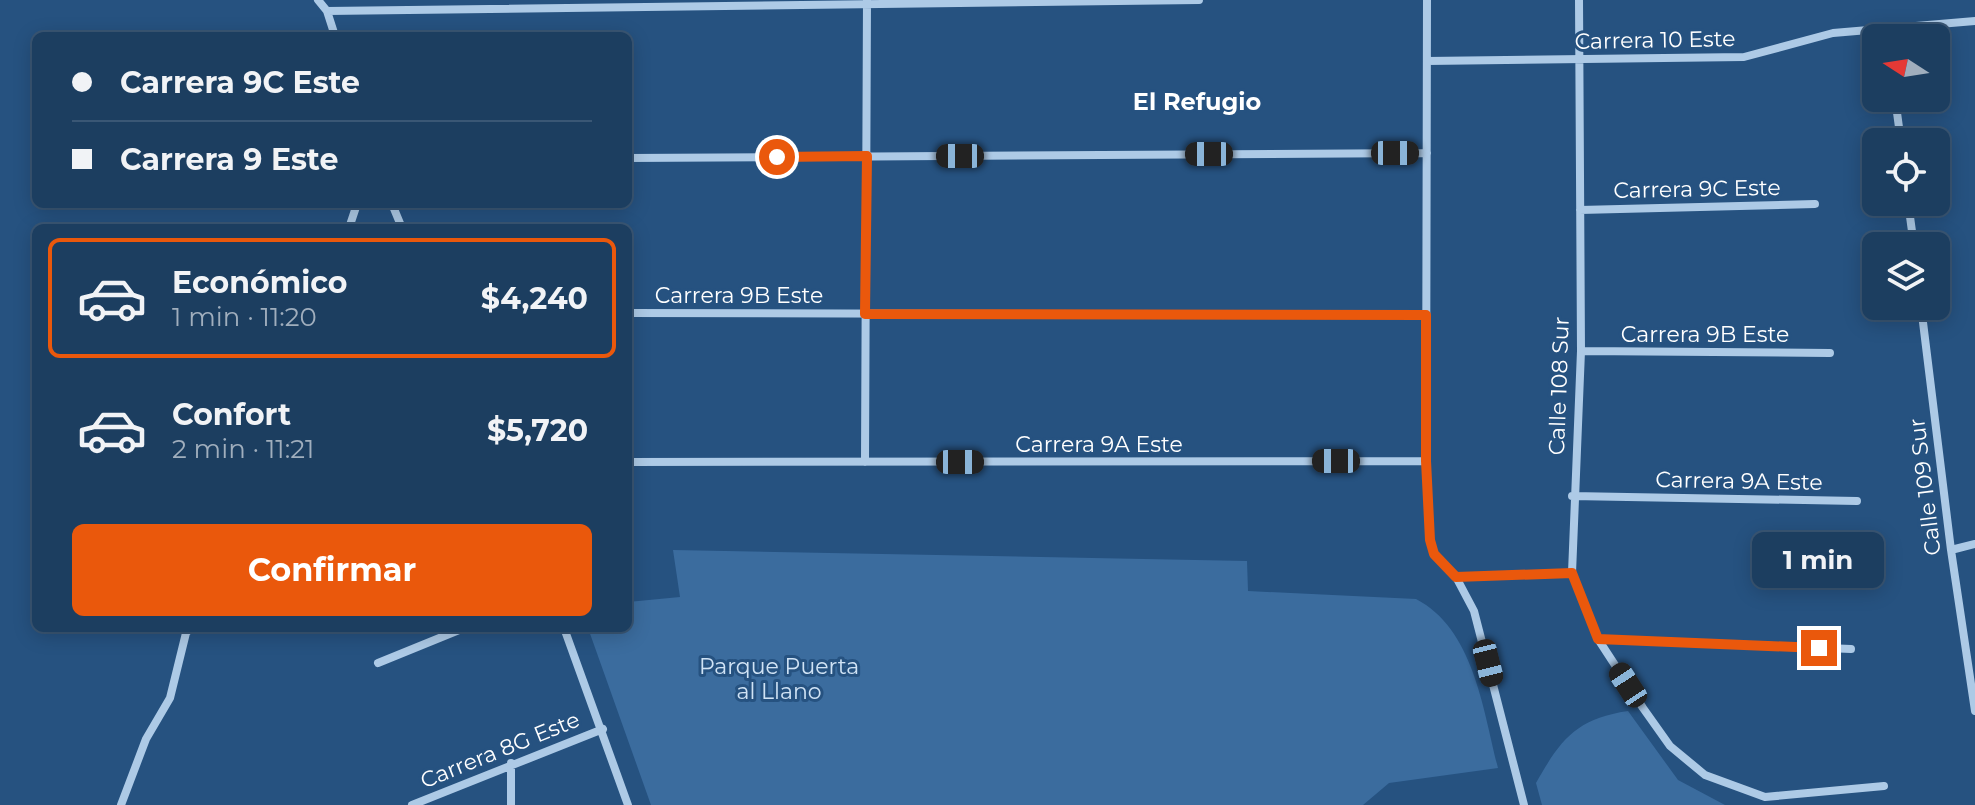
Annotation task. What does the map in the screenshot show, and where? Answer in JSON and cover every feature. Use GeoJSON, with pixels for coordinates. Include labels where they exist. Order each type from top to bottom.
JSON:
{"type":"FeatureCollection","features":[{"type":"Feature","properties":{"kind":"street"},"geometry":{"type":"LineString","coordinates":[[318,0],[327,11],[334,32]]}},
{"type":"Feature","properties":{"kind":"street"},"geometry":{"type":"LineString","coordinates":[[327,11],[1199,0]]}},
{"type":"Feature","properties":{"kind":"street"},"geometry":{"type":"LineString","coordinates":[[1427,0],[1426,461],[1430,540],[1434,554],[1456,577],[1474,611],[1524,805]]}},
{"type":"Feature","properties":{"kind":"street","name":"Calle 108 Sur"},"geometry":{"type":"LineString","coordinates":[[1579,0],[1581,351],[1572,496],[1572,573],[1598,639],[1670,746],[1705,775],[1765,797],[1884,786]]}},
{"type":"Feature","properties":{"kind":"street"},"geometry":{"type":"LineString","coordinates":[[865,462],[867,2]]}},
{"type":"Feature","properties":{"kind":"street","name":"Carrera 10 Este"},"geometry":{"type":"LineString","coordinates":[[1922,24],[1975,21]]}},
{"type":"Feature","properties":{"kind":"street","name":"Carrera 10 Este"},"geometry":{"type":"LineString","coordinates":[[1427,61],[1744,57],[1833,33],[1862,29]]}},
{"type":"Feature","properties":{"kind":"street"},"geometry":{"type":"LineString","coordinates":[[632,158],[1427,153]]}},
{"type":"Feature","properties":{"kind":"street","name":"Carrera 9C Este"},"geometry":{"type":"LineString","coordinates":[[1580,210],[1815,204]]}},
{"type":"Feature","properties":{"kind":"street","name":"Carrera 9B Este"},"geometry":{"type":"LineString","coordinates":[[632,313],[1426,315]]}},
{"type":"Feature","properties":{"kind":"street","name":"Calle 109 Sur"},"geometry":{"type":"LineString","coordinates":[[1923,320],[1951,550],[1975,711]]}},
{"type":"Feature","properties":{"kind":"street","name":"Carrera 9B Este"},"geometry":{"type":"LineString","coordinates":[[1581,351],[1830,353]]}},
{"type":"Feature","properties":{"kind":"street","name":"Carrera 9A Este"},"geometry":{"type":"LineString","coordinates":[[632,462],[1426,461]]}},
{"type":"Feature","properties":{"kind":"street","name":"Carrera 9A Este"},"geometry":{"type":"LineString","coordinates":[[1572,496],[1857,501]]}},
{"type":"Feature","properties":{"kind":"street"},"geometry":{"type":"LineString","coordinates":[[1951,550],[1975,544]]}},
{"type":"Feature","properties":{"kind":"street"},"geometry":{"type":"LineString","coordinates":[[1456,577],[1572,573]]}},
{"type":"Feature","properties":{"kind":"street"},"geometry":{"type":"LineString","coordinates":[[121,805],[146,739],[170,698],[187,632]]}},
{"type":"Feature","properties":{"kind":"street"},"geometry":{"type":"LineString","coordinates":[[378,663],[454,632]]}},
{"type":"Feature","properties":{"kind":"street"},"geometry":{"type":"LineString","coordinates":[[566,632],[628,805]]}},
{"type":"Feature","properties":{"kind":"street"},"geometry":{"type":"LineString","coordinates":[[1598,639],[1851,649]]}},
{"type":"Feature","properties":{"kind":"street","name":"Carrera 8G Este"},"geometry":{"type":"LineString","coordinates":[[412,805],[511,763],[603,729]]}},
{"type":"Feature","properties":{"kind":"street"},"geometry":{"type":"LineString","coordinates":[[511,763],[511,805]]}},
{"type":"Feature","properties":{"kind":"green space","name":"Parque Puerta al Llano"},"geometry":{"type":"Polygon","coordinates":[[[673,550],[1247,561],[1248,591],[1416,599],[1436,612],[1451,630],[1473,673],[1498,768],[1389,783],[1363,805],[651,805],[589,632],[632,632],[632,602],[680,597],[673,550]]]}},
{"type":"Feature","properties":{"kind":"green space"},"geometry":{"type":"Polygon","coordinates":[[[1628,711],[1678,780],[1725,805],[1542,805],[1536,783],[1562,743],[1595,719],[1628,711]]]}},
{"type":"Feature","properties":{"kind":"district","name":"El Refugio"},"geometry":{"type":"Point","coordinates":[1197,101]}},
{"type":"Feature","properties":{"kind":"route"},"geometry":{"type":"LineString","coordinates":[[777,157],[867,156],[865,314],[1426,315],[1426,461],[1430,540],[1434,554],[1456,577],[1572,573],[1598,639],[1819,648]]}}]}
